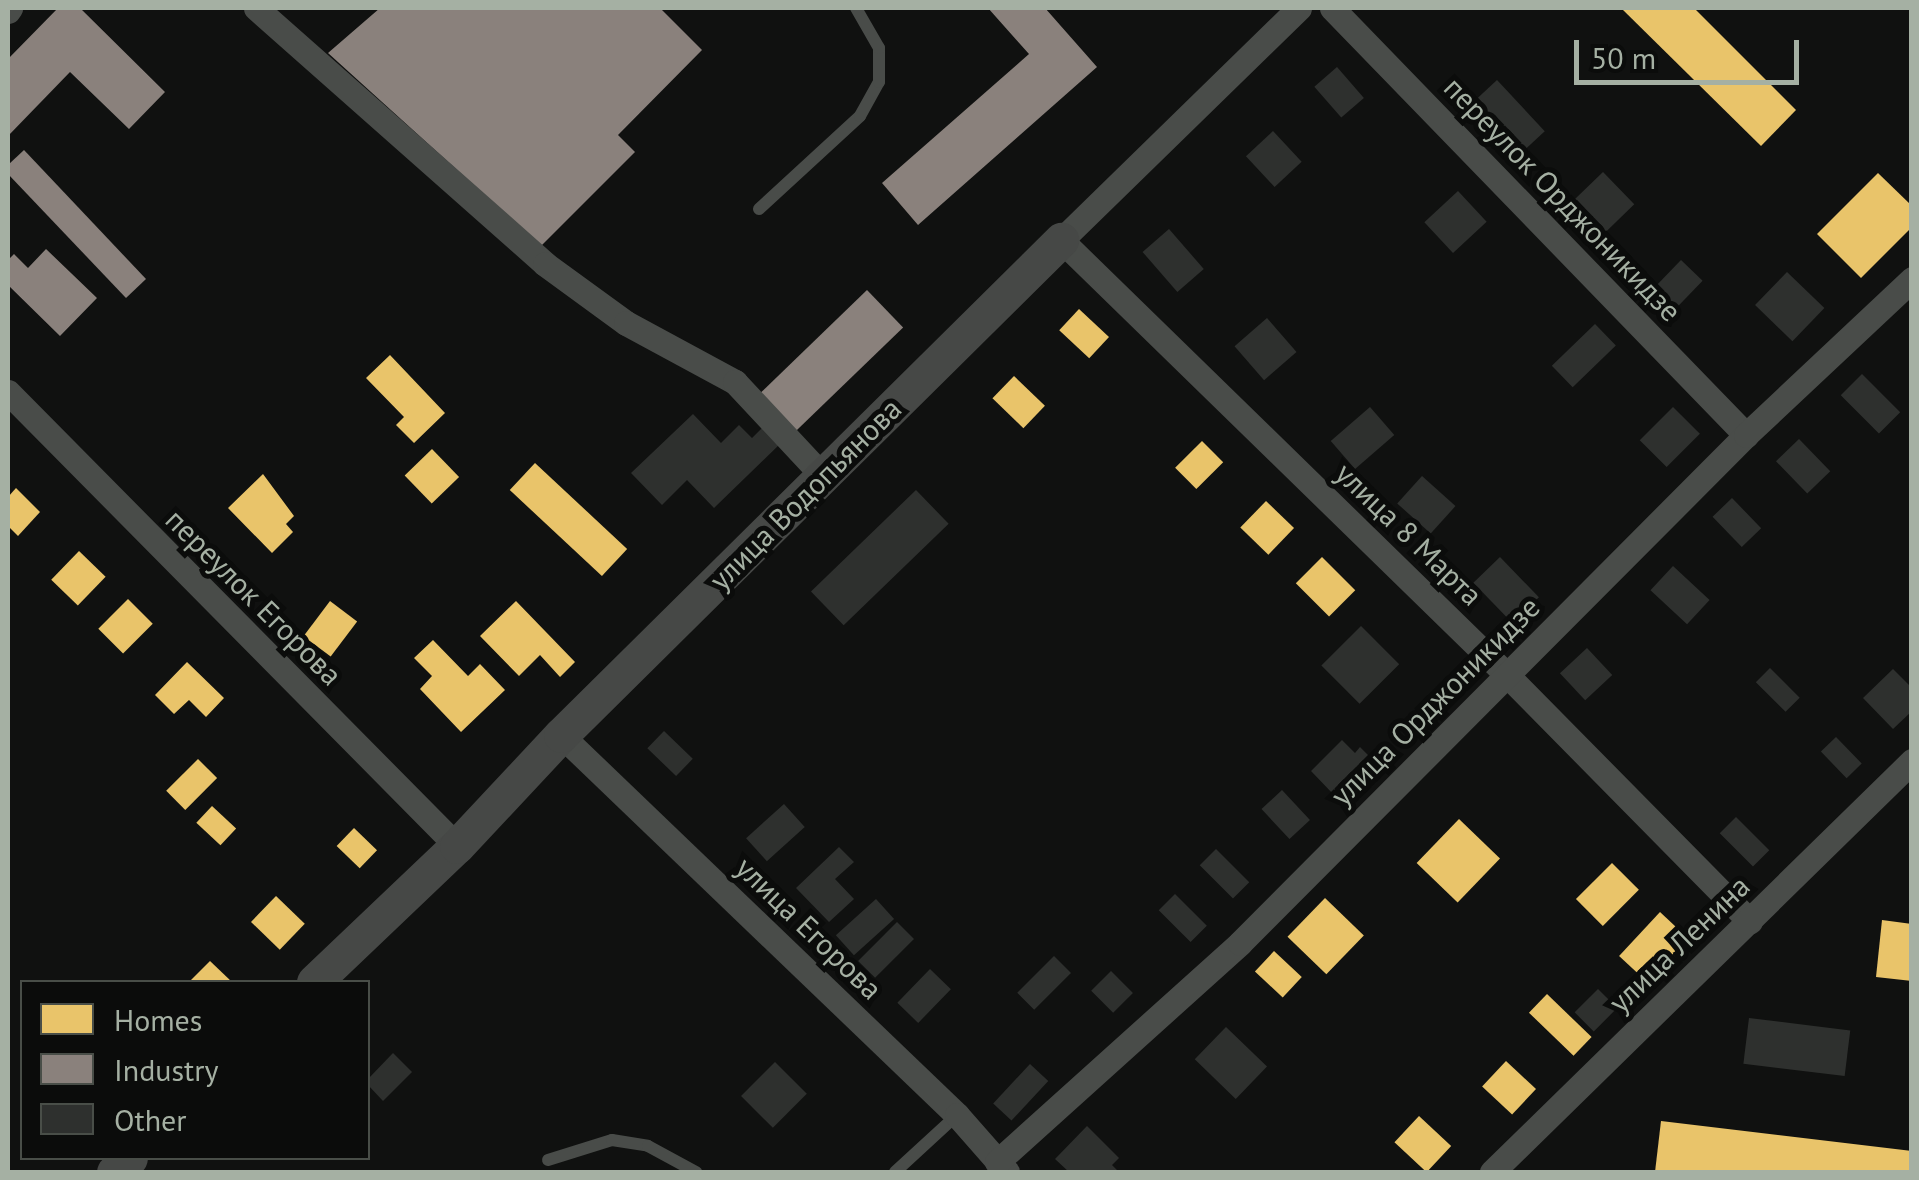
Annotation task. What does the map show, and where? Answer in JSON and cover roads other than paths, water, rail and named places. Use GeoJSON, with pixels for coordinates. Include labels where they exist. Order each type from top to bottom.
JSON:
{"type":"FeatureCollection","features":[{"type":"Feature","properties":{"kind":"street"},"geometry":{"type":"LineString","coordinates":[[256,8],[545,264],[626,323],[735,382],[823,476]]}},
{"type":"Feature","properties":{"kind":"street","name":"улица Водопьянова"},"geometry":{"type":"LineString","coordinates":[[316,980],[456,846],[561,735],[1299,8]]}},
{"type":"Feature","properties":{"kind":"street","name":"переулок Орджоникидзе"},"geometry":{"type":"LineString","coordinates":[[1332,8],[1746,435]]}},
{"type":"Feature","properties":{"kind":"street","name":"улица 8 Марта"},"geometry":{"type":"LineString","coordinates":[[1061,240],[1507,675],[1750,921]]}},
{"type":"Feature","properties":{"kind":"street","name":"улица Орджоникидзе"},"geometry":{"type":"LineString","coordinates":[[1002,1168],[1240,942],[1746,435],[1912,280]]}},
{"type":"Feature","properties":{"kind":"street","name":"переулок Егорова"},"geometry":{"type":"LineString","coordinates":[[8,392],[456,846]]}},
{"type":"Feature","properties":{"kind":"street","name":"улица Егорова"},"geometry":{"type":"LineString","coordinates":[[561,735],[956,1115],[1002,1168]]}},
{"type":"Feature","properties":{"kind":"street","name":"улица Ленина"},"geometry":{"type":"LineString","coordinates":[[1492,1172],[1912,761]]}},
{"type":"Feature","properties":{"kind":"lane"},"geometry":{"type":"LineString","coordinates":[[759,209],[860,116],[879,82],[878,48],[856,8]]}},
{"type":"Feature","properties":{"kind":"lane"},"geometry":{"type":"LineString","coordinates":[[894,1172],[956,1115]]}},
{"type":"Feature","properties":{"kind":"lane"},"geometry":{"type":"LineString","coordinates":[[548,1160],[612,1140],[648,1146],[696,1172]]}}]}
